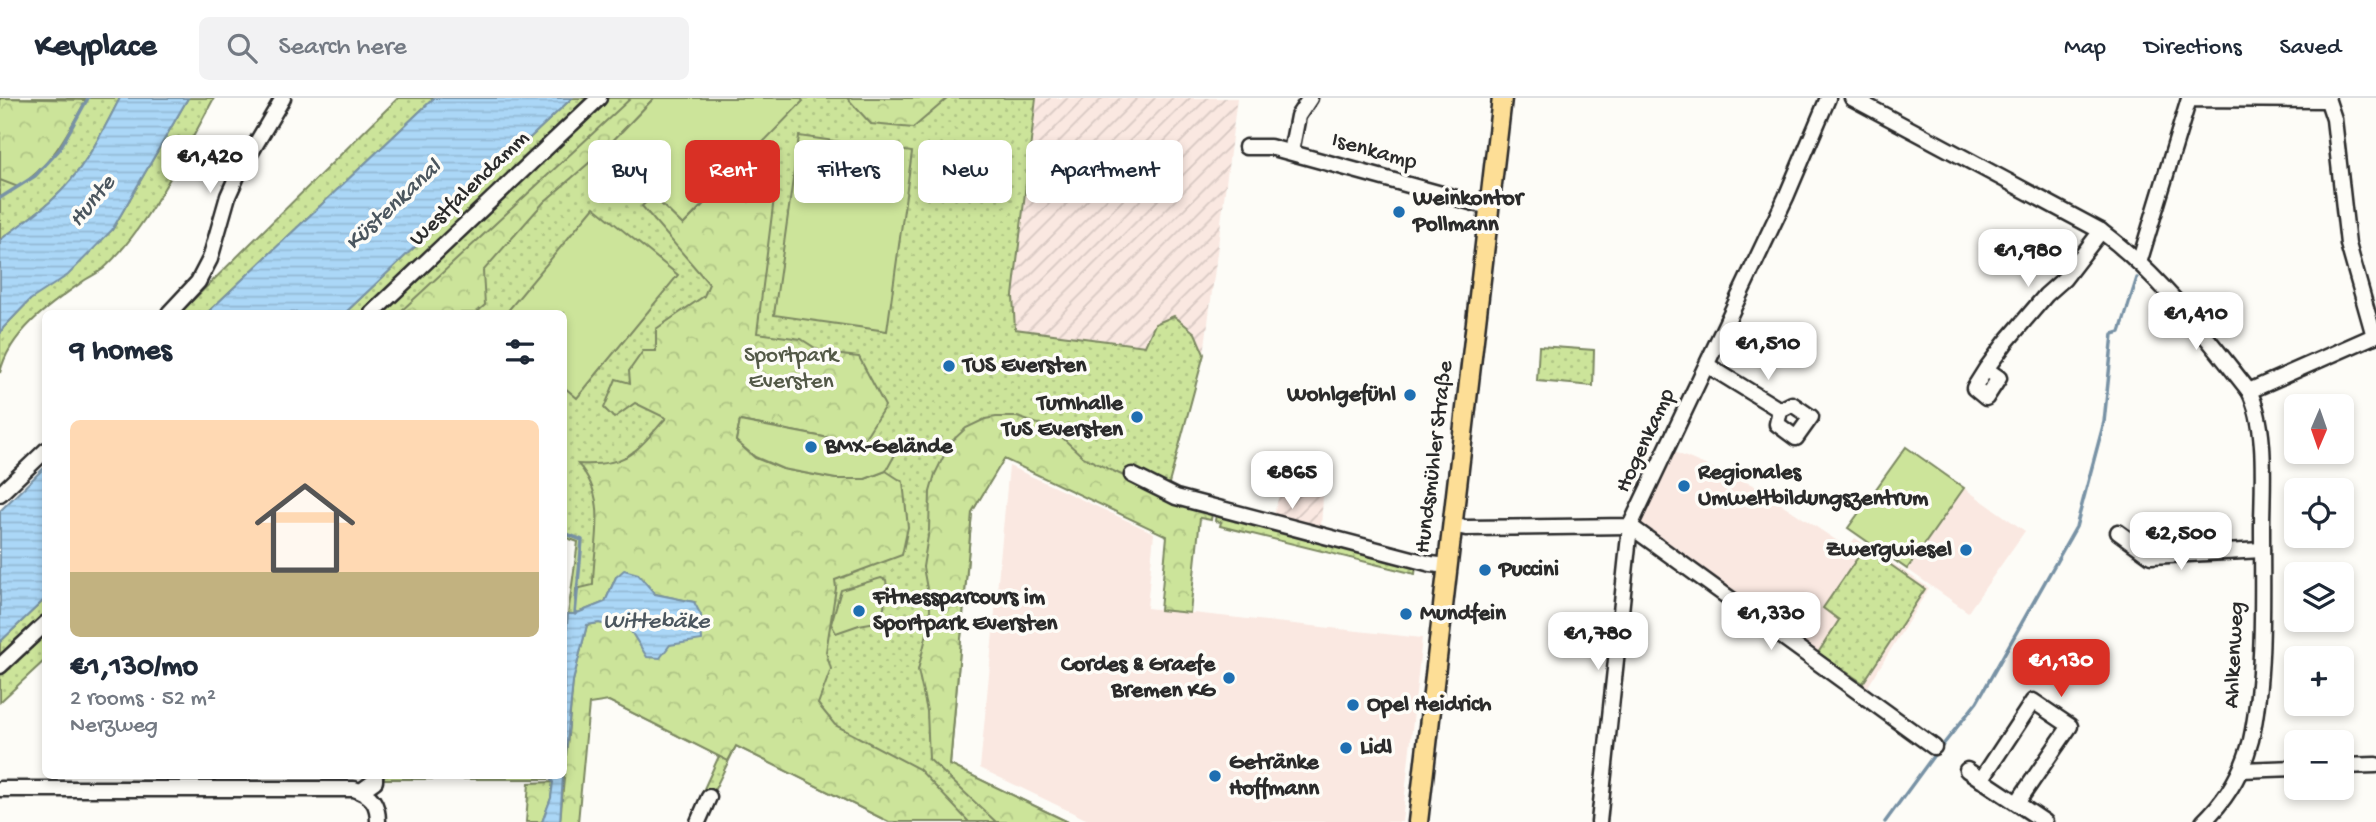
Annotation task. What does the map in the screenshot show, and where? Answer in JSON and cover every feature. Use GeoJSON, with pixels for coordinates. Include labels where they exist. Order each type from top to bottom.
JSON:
{"type":"FeatureCollection","features":[{"type":"Feature","properties":{"kind":"main road","name":"Hundsmühler Straße"},"geometry":{"type":"LineString","coordinates":[[1418,822],[1502,98]]}},
{"type":"Feature","properties":{"kind":"street"},"geometry":{"type":"LineString","coordinates":[[172,310],[198,282],[210,259],[228,195],[283,98]]}},
{"type":"Feature","properties":{"kind":"street","name":"Westfalendamm"},"geometry":{"type":"LineString","coordinates":[[375,310],[600,98]]}},
{"type":"Feature","properties":{"kind":"street"},"geometry":{"type":"LineString","coordinates":[[1291,152],[1298,116],[1310,98]]}},
{"type":"Feature","properties":{"kind":"street","name":"Hogenkamp"},"geometry":{"type":"LineString","coordinates":[[1452,526],[1630,526],[1786,197],[1828,98]]}},
{"type":"Feature","properties":{"kind":"street","name":"Ahlkenweg"},"geometry":{"type":"LineString","coordinates":[[1852,98],[2101,231],[2139,263],[2178,302],[2249,391],[2256,404],[2262,461],[2262,550],[2256,710],[2241,770],[2221,802],[2203,822]]}},
{"type":"Feature","properties":{"kind":"street"},"geometry":{"type":"LineString","coordinates":[[2139,263],[2189,99],[2328,99],[2334,119],[2348,244],[2375,335],[2249,391]]}},
{"type":"Feature","properties":{"kind":"street","name":"Isenkamp"},"geometry":{"type":"LineString","coordinates":[[1246,148],[1270,147],[1291,152],[1489,206]]}},
{"type":"Feature","properties":{"kind":"street"},"geometry":{"type":"LineString","coordinates":[[1986,369],[2046,295],[2064,279],[2101,231]]}},
{"type":"Feature","properties":{"kind":"street"},"geometry":{"type":"LineString","coordinates":[[1707,365],[1780,410]]}},
{"type":"Feature","properties":{"kind":"street"},"geometry":{"type":"LineString","coordinates":[[0,494],[42,454]]}},
{"type":"Feature","properties":{"kind":"street"},"geometry":{"type":"LineString","coordinates":[[1132,475],[1175,497],[1447,566]]}},
{"type":"Feature","properties":{"kind":"street"},"geometry":{"type":"LineString","coordinates":[[1630,526],[1934,747]]}},
{"type":"Feature","properties":{"kind":"street"},"geometry":{"type":"LineString","coordinates":[[1599,822],[1630,526]]}},
{"type":"Feature","properties":{"kind":"street"},"geometry":{"type":"LineString","coordinates":[[2119,532],[2151,556],[2262,550]]}},
{"type":"Feature","properties":{"kind":"street"},"geometry":{"type":"LineString","coordinates":[[0,666],[42,627]]}},
{"type":"Feature","properties":{"kind":"street"},"geometry":{"type":"LineString","coordinates":[[1981,780],[2033,701],[2070,726],[2017,803]]}},
{"type":"Feature","properties":{"kind":"street"},"geometry":{"type":"LineString","coordinates":[[2354,766],[2376,765]]}},
{"type":"Feature","properties":{"kind":"street"},"geometry":{"type":"LineString","coordinates":[[2241,770],[2284,768]]}},
{"type":"Feature","properties":{"kind":"street"},"geometry":{"type":"LineString","coordinates":[[1966,770],[2045,822]]}},
{"type":"Feature","properties":{"kind":"street"},"geometry":{"type":"LineString","coordinates":[[362,792],[376,779]]}},
{"type":"Feature","properties":{"kind":"street"},"geometry":{"type":"LineString","coordinates":[[0,789],[103,782],[354,789],[373,799],[378,810],[378,822]]}},
{"type":"Feature","properties":{"kind":"street"},"geometry":{"type":"LineString","coordinates":[[698,822],[709,797]]}},
{"type":"Feature","properties":{"kind":"shaded area"},"geometry":{"type":"Polygon","coordinates":[[[1036,98],[1237,98],[1204,354],[1195,333],[1145,346],[1015,329],[1013,296],[1026,184],[1026,203],[1183,203],[1183,140],[1031,140],[1036,98]]]}},
{"type":"Feature","properties":{"kind":"shaded area"},"geometry":{"type":"Polygon","coordinates":[[[1667,449],[1753,485],[1848,548],[1855,538],[1929,588],[1862,696],[1630,526],[1667,449]]]}},
{"type":"Feature","properties":{"kind":"shaded area"},"geometry":{"type":"Polygon","coordinates":[[[1009,466],[1154,533],[1147,608],[1422,638],[1402,822],[1092,822],[980,768],[1009,466]]]}},
{"type":"Feature","properties":{"kind":"shaded area"},"geometry":{"type":"Polygon","coordinates":[[[1286,470],[1324,481],[1321,527],[1274,514],[1286,470]]]}},
{"type":"Feature","properties":{"kind":"shaded area","name":"Zwergwiesel"},"geometry":{"type":"Polygon","coordinates":[[[1964,488],[2025,531],[1968,612],[1907,569],[1964,488]]]}},
{"type":"Feature","properties":{"kind":"green space"},"geometry":{"type":"Polygon","coordinates":[[[0,98],[120,98],[90,152],[62,190],[0,240],[0,98]]]}},
{"type":"Feature","properties":{"kind":"green space"},"geometry":{"type":"Polygon","coordinates":[[[0,98],[86,100],[49,159],[30,179],[18,187],[0,180],[0,98]]]}},
{"type":"Feature","properties":{"kind":"green space"},"geometry":{"type":"Polygon","coordinates":[[[188,98],[214,98],[178,164],[134,234],[103,269],[42,310],[12,344],[0,373],[0,334],[3,328],[30,300],[112,230],[188,98]]]}},
{"type":"Feature","properties":{"kind":"green space"},"geometry":{"type":"Polygon","coordinates":[[[398,98],[434,98],[210,310],[183,310],[398,98]]]}},
{"type":"Feature","properties":{"kind":"green space","name":"Sportpark Eversten"},"geometry":{"type":"Polygon","coordinates":[[[572,98],[1036,98],[1031,140],[1026,140],[1026,184],[1013,296],[1015,329],[1145,346],[1155,324],[1174,316],[1195,333],[1204,354],[1165,498],[1003,459],[972,512],[950,765],[1068,822],[889,822],[736,746],[711,797],[702,793],[719,756],[609,701],[575,614],[568,614],[578,542],[567,538],[567,310],[348,310],[572,98]]]}},
{"type":"Feature","properties":{"kind":"green space"},"geometry":{"type":"Polygon","coordinates":[[[631,98],[654,98],[614,140],[588,140],[588,164],[544,202],[483,271],[485,305],[479,310],[402,310],[631,98]]]}},
{"type":"Feature","properties":{"kind":"green space"},"geometry":{"type":"Polygon","coordinates":[[[654,98],[800,98],[803,101],[765,140],[685,140],[685,203],[704,203],[683,225],[660,203],[671,203],[671,140],[614,140],[654,98]]]}},
{"type":"Feature","properties":{"kind":"green space"},"geometry":{"type":"Polygon","coordinates":[[[847,98],[948,98],[913,128],[871,124],[847,98]]]}},
{"type":"Feature","properties":{"kind":"green space"},"geometry":{"type":"Polygon","coordinates":[[[799,136],[827,140],[798,140],[799,136]]]}},
{"type":"Feature","properties":{"kind":"green space"},"geometry":{"type":"Polygon","coordinates":[[[904,151],[912,152],[887,331],[774,315],[794,172],[794,203],[904,203],[904,151]]]}},
{"type":"Feature","properties":{"kind":"green space"},"geometry":{"type":"Polygon","coordinates":[[[645,203],[660,203],[683,225],[705,203],[773,203],[757,333],[801,339],[823,353],[859,357],[885,406],[861,444],[740,421],[736,441],[755,458],[783,469],[836,479],[865,479],[886,471],[903,482],[908,527],[902,555],[835,580],[826,652],[831,669],[818,704],[835,725],[919,769],[969,822],[889,822],[736,746],[728,761],[609,701],[589,704],[578,822],[560,822],[564,779],[567,779],[573,681],[587,625],[599,623],[630,630],[694,602],[655,594],[638,574],[616,577],[605,602],[575,614],[576,589],[593,585],[597,522],[594,492],[578,464],[620,460],[638,448],[666,418],[635,403],[614,418],[604,408],[616,379],[630,383],[629,371],[643,351],[656,351],[656,329],[704,296],[709,284],[642,206],[645,203]]]}},
{"type":"Feature","properties":{"kind":"green space"},"geometry":{"type":"Polygon","coordinates":[[[594,207],[678,275],[577,398],[567,390],[567,310],[508,310],[594,207]]]}},
{"type":"Feature","properties":{"kind":"green space"},"geometry":{"type":"Polygon","coordinates":[[[1539,346],[1594,350],[1593,386],[1537,381],[1539,346]]]}},
{"type":"Feature","properties":{"kind":"green space"},"geometry":{"type":"Polygon","coordinates":[[[996,417],[1017,417],[1053,429],[1083,457],[1212,513],[1211,520],[1200,518],[1190,613],[1160,610],[1167,536],[1004,459],[972,512],[950,765],[1068,822],[996,822],[929,759],[927,711],[918,670],[930,621],[923,567],[929,530],[930,492],[935,474],[950,443],[966,428],[996,417]]]}},
{"type":"Feature","properties":{"kind":"green space","name":"BMX-Gelände"},"geometry":{"type":"Polygon","coordinates":[[[740,421],[897,451],[886,471],[865,479],[836,479],[783,469],[755,457],[736,441],[740,421]]]}},
{"type":"Feature","properties":{"kind":"green space"},"geometry":{"type":"Polygon","coordinates":[[[1906,447],[1964,488],[1907,569],[1848,528],[1906,447]]]}},
{"type":"Feature","properties":{"kind":"green space"},"geometry":{"type":"Polygon","coordinates":[[[1216,514],[1416,566],[1415,574],[1220,526],[1221,522],[1215,521],[1216,514]]]}},
{"type":"Feature","properties":{"kind":"green space"},"geometry":{"type":"Polygon","coordinates":[[[1865,547],[1925,589],[1863,683],[1818,653],[1839,620],[1823,608],[1865,547]]]}},
{"type":"Feature","properties":{"kind":"green space","name":"Fitnessparcours im Sportpark Eversten"},"geometry":{"type":"Polygon","coordinates":[[[881,578],[886,580],[882,621],[836,633],[831,624],[841,590],[881,578]]]}},
{"type":"Feature","properties":{"kind":"green space"},"geometry":{"type":"Polygon","coordinates":[[[42,602],[42,663],[0,702],[0,642],[42,602]]]}},
{"type":"Feature","properties":{"kind":"green space"},"geometry":{"type":"Polygon","coordinates":[[[553,782],[551,798],[542,822],[526,822],[529,783],[553,782]]]}},
{"type":"Feature","properties":{"kind":"water","name":"Hunte"},"geometry":{"type":"Polygon","coordinates":[[[120,98],[188,98],[112,230],[68,275],[30,300],[0,334],[0,240],[62,190],[90,152],[120,98]]]}},
{"type":"Feature","properties":{"kind":"water","name":"Küstenkanal"},"geometry":{"type":"Polygon","coordinates":[[[434,98],[572,98],[348,310],[210,310],[434,98]]]}},
{"type":"Feature","properties":{"kind":"water"},"geometry":{"type":"Polygon","coordinates":[[[42,470],[42,602],[0,642],[0,511],[42,470]]]}},
{"type":"Feature","properties":{"kind":"water","name":"Wittebäke"},"geometry":{"type":"Polygon","coordinates":[[[624,570],[638,574],[655,594],[694,602],[701,615],[702,640],[670,645],[660,658],[647,657],[630,630],[599,623],[587,625],[573,681],[567,742],[568,614],[575,614],[605,602],[616,577],[624,570]]]}},
{"type":"Feature","properties":{"kind":"water"},"geometry":{"type":"Polygon","coordinates":[[[550,779],[563,779],[560,822],[542,822],[551,798],[553,782],[550,779]]]}},
{"type":"Feature","properties":{"kind":"waterway"},"geometry":{"type":"LineString","coordinates":[[0,198],[35,176],[59,150],[88,98]]}},
{"type":"Feature","properties":{"kind":"waterway"},"geometry":{"type":"LineString","coordinates":[[1942,746],[1977,702],[2076,527],[2104,422],[2113,334],[2120,332],[2137,278]]}},
{"type":"Feature","properties":{"kind":"waterway"},"geometry":{"type":"LineString","coordinates":[[567,534],[582,540],[575,614]]}},
{"type":"Feature","properties":{"kind":"waterway"},"geometry":{"type":"LineString","coordinates":[[1885,822],[1934,755]]}},
{"type":"Feature","properties":{"kind":"place","name":"Weinkontor Pollmann"},"geometry":{"type":"Point","coordinates":[1399,212]}},
{"type":"Feature","properties":{"kind":"place","name":"TUS Eversten"},"geometry":{"type":"Point","coordinates":[949,366]}},
{"type":"Feature","properties":{"kind":"place","name":"Wohlgefühl"},"geometry":{"type":"Point","coordinates":[1410,395]}},
{"type":"Feature","properties":{"kind":"place","name":"Turnhalle TuS Eversten"},"geometry":{"type":"Point","coordinates":[1137,417]}},
{"type":"Feature","properties":{"kind":"place","name":"BMX-Gelände"},"geometry":{"type":"Point","coordinates":[811,447]}},
{"type":"Feature","properties":{"kind":"place","name":"Regionales Umweltbildungszentrum"},"geometry":{"type":"Point","coordinates":[1684,486]}},
{"type":"Feature","properties":{"kind":"place","name":"Zwergwiesel"},"geometry":{"type":"Point","coordinates":[1966,550]}},
{"type":"Feature","properties":{"kind":"place","name":"Puccini"},"geometry":{"type":"Point","coordinates":[1485,570]}},
{"type":"Feature","properties":{"kind":"place","name":"Fitnessparcours im Sportpark Eversten"},"geometry":{"type":"Point","coordinates":[859,611]}},
{"type":"Feature","properties":{"kind":"place","name":"Mundfein"},"geometry":{"type":"Point","coordinates":[1406,614]}},
{"type":"Feature","properties":{"kind":"place","name":"Cordes & Graefe Bremen KG"},"geometry":{"type":"Point","coordinates":[1229,678]}},
{"type":"Feature","properties":{"kind":"place","name":"Opel Heidrich"},"geometry":{"type":"Point","coordinates":[1353,705]}},
{"type":"Feature","properties":{"kind":"place","name":"Lidl"},"geometry":{"type":"Point","coordinates":[1346,748]}},
{"type":"Feature","properties":{"kind":"place","name":"Getränke Hoffmann"},"geometry":{"type":"Point","coordinates":[1215,776]}}]}
